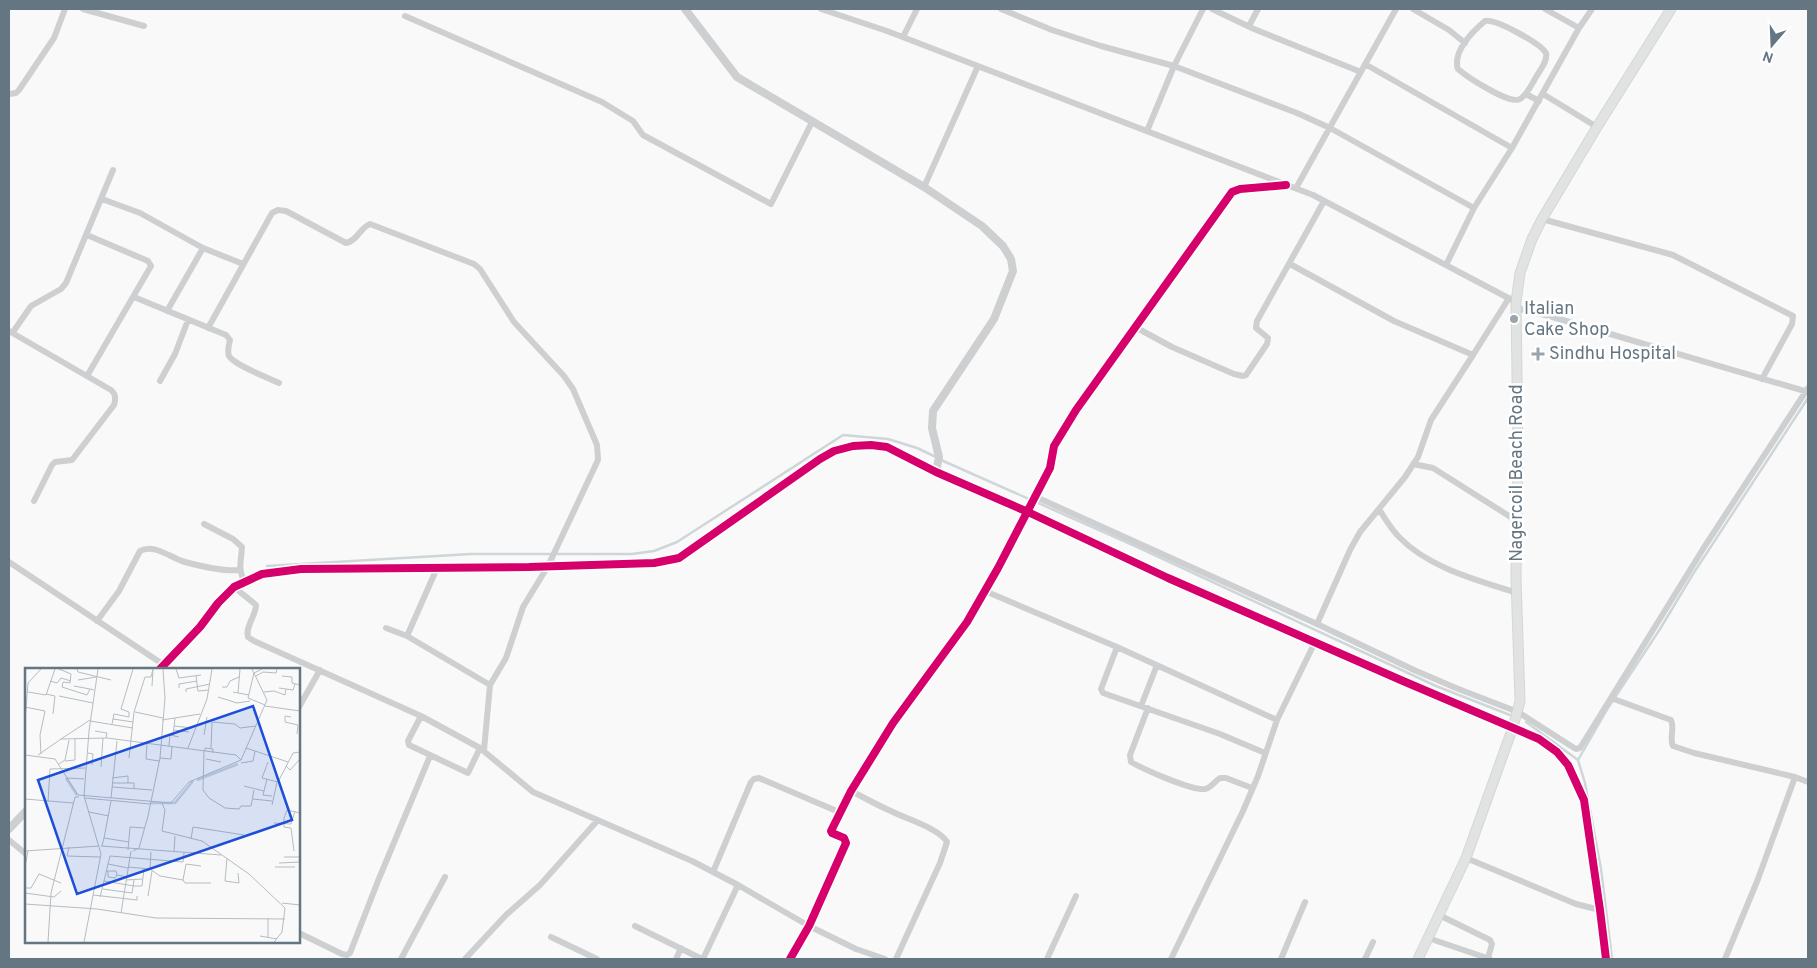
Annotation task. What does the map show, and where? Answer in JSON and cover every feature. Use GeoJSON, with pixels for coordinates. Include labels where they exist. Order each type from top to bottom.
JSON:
{"type":"FeatureCollection","features":[{"type":"Feature","properties":{"kind":"main road","name":"Nagercoil Beach Road"},"geometry":{"type":"LineString","coordinates":[[1418,959],[1466,858],[1513,727],[1520,701],[1514,303],[1520,273],[1532,238],[1542,219],[1671,9]]}},
{"type":"Feature","properties":{"kind":"street"},"geometry":{"type":"LineString","coordinates":[[9,94],[16,93],[19,90],[41,59],[54,38],[65,9]]}},
{"type":"Feature","properties":{"kind":"street"},"geometry":{"type":"LineString","coordinates":[[83,9],[144,26]]}},
{"type":"Feature","properties":{"kind":"street"},"geometry":{"type":"LineString","coordinates":[[685,9],[737,77],[924,187],[982,226],[1003,246],[1011,259],[1012,271],[994,319],[933,411],[932,428],[939,461],[936,472]]}},
{"type":"Feature","properties":{"kind":"street"},"geometry":{"type":"LineString","coordinates":[[821,9],[903,37],[1296,188],[1446,265],[1514,303],[1549,316],[1807,391],[1703,549],[1614,699],[1580,748],[1571,746],[1518,712],[1414,670],[1317,624],[1036,498]]}},
{"type":"Feature","properties":{"kind":"street"},"geometry":{"type":"LineString","coordinates":[[903,37],[917,9]]}},
{"type":"Feature","properties":{"kind":"street"},"geometry":{"type":"LineString","coordinates":[[1001,9],[1060,32],[1174,66],[1330,128],[1474,208]]}},
{"type":"Feature","properties":{"kind":"street"},"geometry":{"type":"LineString","coordinates":[[1147,131],[1174,66],[1203,9]]}},
{"type":"Feature","properties":{"kind":"street"},"geometry":{"type":"LineString","coordinates":[[1212,9],[1361,72]]}},
{"type":"Feature","properties":{"kind":"street"},"geometry":{"type":"LineString","coordinates":[[1249,26],[1258,9]]}},
{"type":"Feature","properties":{"kind":"street"},"geometry":{"type":"LineString","coordinates":[[1296,188],[1396,9]]}},
{"type":"Feature","properties":{"kind":"street"},"geometry":{"type":"LineString","coordinates":[[1413,9],[1449,30],[1465,43]]}},
{"type":"Feature","properties":{"kind":"street"},"geometry":{"type":"LineString","coordinates":[[1545,9],[1579,28]]}},
{"type":"Feature","properties":{"kind":"street"},"geometry":{"type":"LineString","coordinates":[[1446,265],[1474,208],[1512,148],[1579,28],[1592,9]]}},
{"type":"Feature","properties":{"kind":"street"},"geometry":{"type":"LineString","coordinates":[[405,16],[602,102],[633,121],[643,135],[771,204],[812,122]]}},
{"type":"Feature","properties":{"kind":"street"},"geometry":{"type":"LineString","coordinates":[[1490,21],[1538,43],[1544,49],[1547,57],[1526,94],[1516,101],[1510,100],[1463,73],[1457,65],[1457,58],[1465,43],[1479,26],[1490,21]]}},
{"type":"Feature","properties":{"kind":"street"},"geometry":{"type":"LineString","coordinates":[[1365,64],[1512,148]]}},
{"type":"Feature","properties":{"kind":"street"},"geometry":{"type":"LineString","coordinates":[[924,187],[978,66]]}},
{"type":"Feature","properties":{"kind":"street"},"geometry":{"type":"LineString","coordinates":[[1526,94],[1539,101]]}},
{"type":"Feature","properties":{"kind":"street"},"geometry":{"type":"LineString","coordinates":[[1543,94],[1597,127]]}},
{"type":"Feature","properties":{"kind":"street"},"geometry":{"type":"LineString","coordinates":[[34,501],[52,465],[55,462],[72,460],[114,405],[116,398],[114,393],[11,331],[31,306],[61,289],[66,283],[113,170]]}},
{"type":"Feature","properties":{"kind":"street"},"geometry":{"type":"LineString","coordinates":[[790,959],[808,926],[846,843],[844,838],[831,831],[839,812],[893,723],[967,622],[1036,498],[1050,468],[1054,446],[1076,410],[1232,192],[1240,189],[1286,185]]}},
{"type":"Feature","properties":{"kind":"street"},"geometry":{"type":"LineString","coordinates":[[102,199],[140,213],[203,248],[243,264]]}},
{"type":"Feature","properties":{"kind":"street"},"geometry":{"type":"LineString","coordinates":[[1135,327],[1172,347],[1234,374],[1243,376],[1249,372],[1267,344],[1268,338],[1256,328],[1256,320],[1290,264],[1324,201]]}},
{"type":"Feature","properties":{"kind":"street"},"geometry":{"type":"LineString","coordinates":[[208,328],[272,212],[281,210],[346,243],[353,240],[366,225],[372,224],[477,266],[514,322],[564,376],[573,389],[598,449],[598,460],[548,566],[523,606],[506,658],[490,685],[482,749],[468,773],[430,756],[408,743],[421,716]]}},
{"type":"Feature","properties":{"kind":"street"},"geometry":{"type":"LineString","coordinates":[[1542,219],[1673,255],[1793,316],[1792,324],[1762,379]]}},
{"type":"Feature","properties":{"kind":"street"},"geometry":{"type":"LineString","coordinates":[[87,235],[151,264],[150,269],[87,376]]}},
{"type":"Feature","properties":{"kind":"street"},"geometry":{"type":"LineString","coordinates":[[167,311],[203,248]]}},
{"type":"Feature","properties":{"kind":"street"},"geometry":{"type":"LineString","coordinates":[[1290,264],[1394,321],[1473,355]]}},
{"type":"Feature","properties":{"kind":"street"},"geometry":{"type":"LineString","coordinates":[[134,297],[229,338],[228,354],[232,359],[248,369],[279,383]]}},
{"type":"Feature","properties":{"kind":"street"},"geometry":{"type":"LineString","coordinates":[[1317,624],[1360,532],[1413,464],[1422,448],[1431,420],[1473,355],[1514,303]]}},
{"type":"Feature","properties":{"kind":"street"},"geometry":{"type":"LineString","coordinates":[[160,381],[175,354],[188,320]]}},
{"type":"Feature","properties":{"kind":"street"},"geometry":{"type":"LineString","coordinates":[[9,562],[162,667],[200,628],[218,603],[234,588],[262,574],[302,569],[654,563],[679,558],[834,451],[853,446],[887,447],[936,472],[1029,511],[1168,578],[1539,739],[1557,752],[1571,769],[1586,808],[1606,959]]}},
{"type":"Feature","properties":{"kind":"street"},"geometry":{"type":"LineString","coordinates":[[1413,464],[1433,468],[1517,521]]}},
{"type":"Feature","properties":{"kind":"street"},"geometry":{"type":"LineString","coordinates":[[1379,509],[1400,538],[1426,557],[1463,576],[1517,593]]}},
{"type":"Feature","properties":{"kind":"street"},"geometry":{"type":"LineString","coordinates":[[204,524],[233,539],[242,547],[239,561],[244,582]]}},
{"type":"Feature","properties":{"kind":"street"},"geometry":{"type":"LineString","coordinates":[[97,621],[119,591],[142,549],[152,549],[185,562],[220,570],[240,570]]}},
{"type":"Feature","properties":{"kind":"street"},"geometry":{"type":"LineString","coordinates":[[407,636],[437,568]]}},
{"type":"Feature","properties":{"kind":"street"},"geometry":{"type":"LineString","coordinates":[[234,588],[256,605],[256,612],[247,633],[248,637],[421,716],[482,749],[533,792],[692,861],[738,885],[808,926],[856,949],[885,959]]}},
{"type":"Feature","properties":{"kind":"street"},"geometry":{"type":"LineString","coordinates":[[985,591],[1117,647],[1277,720]]}},
{"type":"Feature","properties":{"kind":"street"},"geometry":{"type":"LineString","coordinates":[[386,628],[407,636],[490,685]]}},
{"type":"Feature","properties":{"kind":"street"},"geometry":{"type":"LineString","coordinates":[[1171,959],[1223,854],[1252,788],[1277,720],[1314,642]]}},
{"type":"Feature","properties":{"kind":"street"},"geometry":{"type":"LineString","coordinates":[[1117,647],[1101,692],[1220,734],[1265,753]]}},
{"type":"Feature","properties":{"kind":"street"},"geometry":{"type":"LineString","coordinates":[[1157,665],[1130,755],[1131,762],[1175,781],[1198,788],[1210,787],[1220,778],[1226,778],[1252,788]]}},
{"type":"Feature","properties":{"kind":"street"},"geometry":{"type":"LineString","coordinates":[[300,706],[320,670]]}},
{"type":"Feature","properties":{"kind":"street"},"geometry":{"type":"LineString","coordinates":[[1614,699],[1671,720],[1671,741],[1674,746],[1694,753],[1795,777],[1808,782]]}},
{"type":"Feature","properties":{"kind":"street"},"geometry":{"type":"LineString","coordinates":[[300,933],[342,954],[347,955],[350,953],[430,756]]}},
{"type":"Feature","properties":{"kind":"street"},"geometry":{"type":"LineString","coordinates":[[1725,959],[1758,879],[1795,777]]}},
{"type":"Feature","properties":{"kind":"street"},"geometry":{"type":"LineString","coordinates":[[713,872],[754,778],[760,778],[839,812]]}},
{"type":"Feature","properties":{"kind":"street"},"geometry":{"type":"LineString","coordinates":[[851,791],[938,833],[947,842],[940,863],[896,959]]}},
{"type":"Feature","properties":{"kind":"street"},"geometry":{"type":"LineString","coordinates":[[9,829],[25,812]]}},
{"type":"Feature","properties":{"kind":"street"},"geometry":{"type":"LineString","coordinates":[[465,959],[506,915],[540,885],[597,821]]}},
{"type":"Feature","properties":{"kind":"street"},"geometry":{"type":"LineString","coordinates":[[9,840],[25,853]]}},
{"type":"Feature","properties":{"kind":"street"},"geometry":{"type":"LineString","coordinates":[[1466,858],[1576,904],[1600,910]]}},
{"type":"Feature","properties":{"kind":"street"},"geometry":{"type":"LineString","coordinates":[[402,959],[445,877]]}},
{"type":"Feature","properties":{"kind":"street"},"geometry":{"type":"LineString","coordinates":[[635,926],[703,959],[738,885]]}},
{"type":"Feature","properties":{"kind":"street"},"geometry":{"type":"LineString","coordinates":[[1047,959],[1076,896]]}},
{"type":"Feature","properties":{"kind":"street"},"geometry":{"type":"LineString","coordinates":[[1281,959],[1305,902]]}},
{"type":"Feature","properties":{"kind":"street"},"geometry":{"type":"LineString","coordinates":[[1428,938],[1489,959],[1492,944],[1490,940],[1439,915]]}},
{"type":"Feature","properties":{"kind":"street"},"geometry":{"type":"LineString","coordinates":[[551,937],[597,959]]}},
{"type":"Feature","properties":{"kind":"street"},"geometry":{"type":"LineString","coordinates":[[1365,959],[1373,942]]}},
{"type":"Feature","properties":{"kind":"street"},"geometry":{"type":"LineString","coordinates":[[676,959],[681,948]]}},
{"type":"Feature","properties":{"kind":"waterway"},"geometry":{"type":"LineString","coordinates":[[1578,760],[1608,708],[1660,629],[1693,574],[1808,398]]}},
{"type":"Feature","properties":{"kind":"waterway"},"geometry":{"type":"LineString","coordinates":[[267,566],[471,554],[632,554],[654,551],[677,542],[843,435],[888,439],[917,448],[936,457]]}},
{"type":"Feature","properties":{"kind":"waterway"},"geometry":{"type":"LineString","coordinates":[[941,460],[1135,546],[1436,686],[1510,715]]}},
{"type":"Feature","properties":{"kind":"waterway"},"geometry":{"type":"LineString","coordinates":[[1526,722],[1578,760],[1585,783],[1601,869],[1612,959]]}},
{"type":"Feature","properties":{"kind":"cycle path"},"geometry":{"type":"LineString","coordinates":[[790,959],[809,926],[846,843],[844,838],[831,831],[851,791],[893,723],[967,622],[998,568],[1050,468],[1054,446],[1076,410],[1232,192],[1240,189],[1286,185]]}},
{"type":"Feature","properties":{"kind":"cycle path"},"geometry":{"type":"LineString","coordinates":[[161,668],[200,627],[218,603],[234,587],[262,574],[301,569],[529,567],[654,563],[679,558],[834,451],[853,446],[871,445],[887,447],[936,472],[1028,512],[1168,578],[1539,739],[1557,752],[1568,765],[1584,800],[1606,959]]}},
{"type":"Feature","properties":{"kind":"place","name":"Italian Cake Shop"},"geometry":{"type":"Point","coordinates":[1514,319]}},
{"type":"Feature","properties":{"kind":"place","name":"Sindhu Hospital"},"geometry":{"type":"Point","coordinates":[1538,354]}}]}
